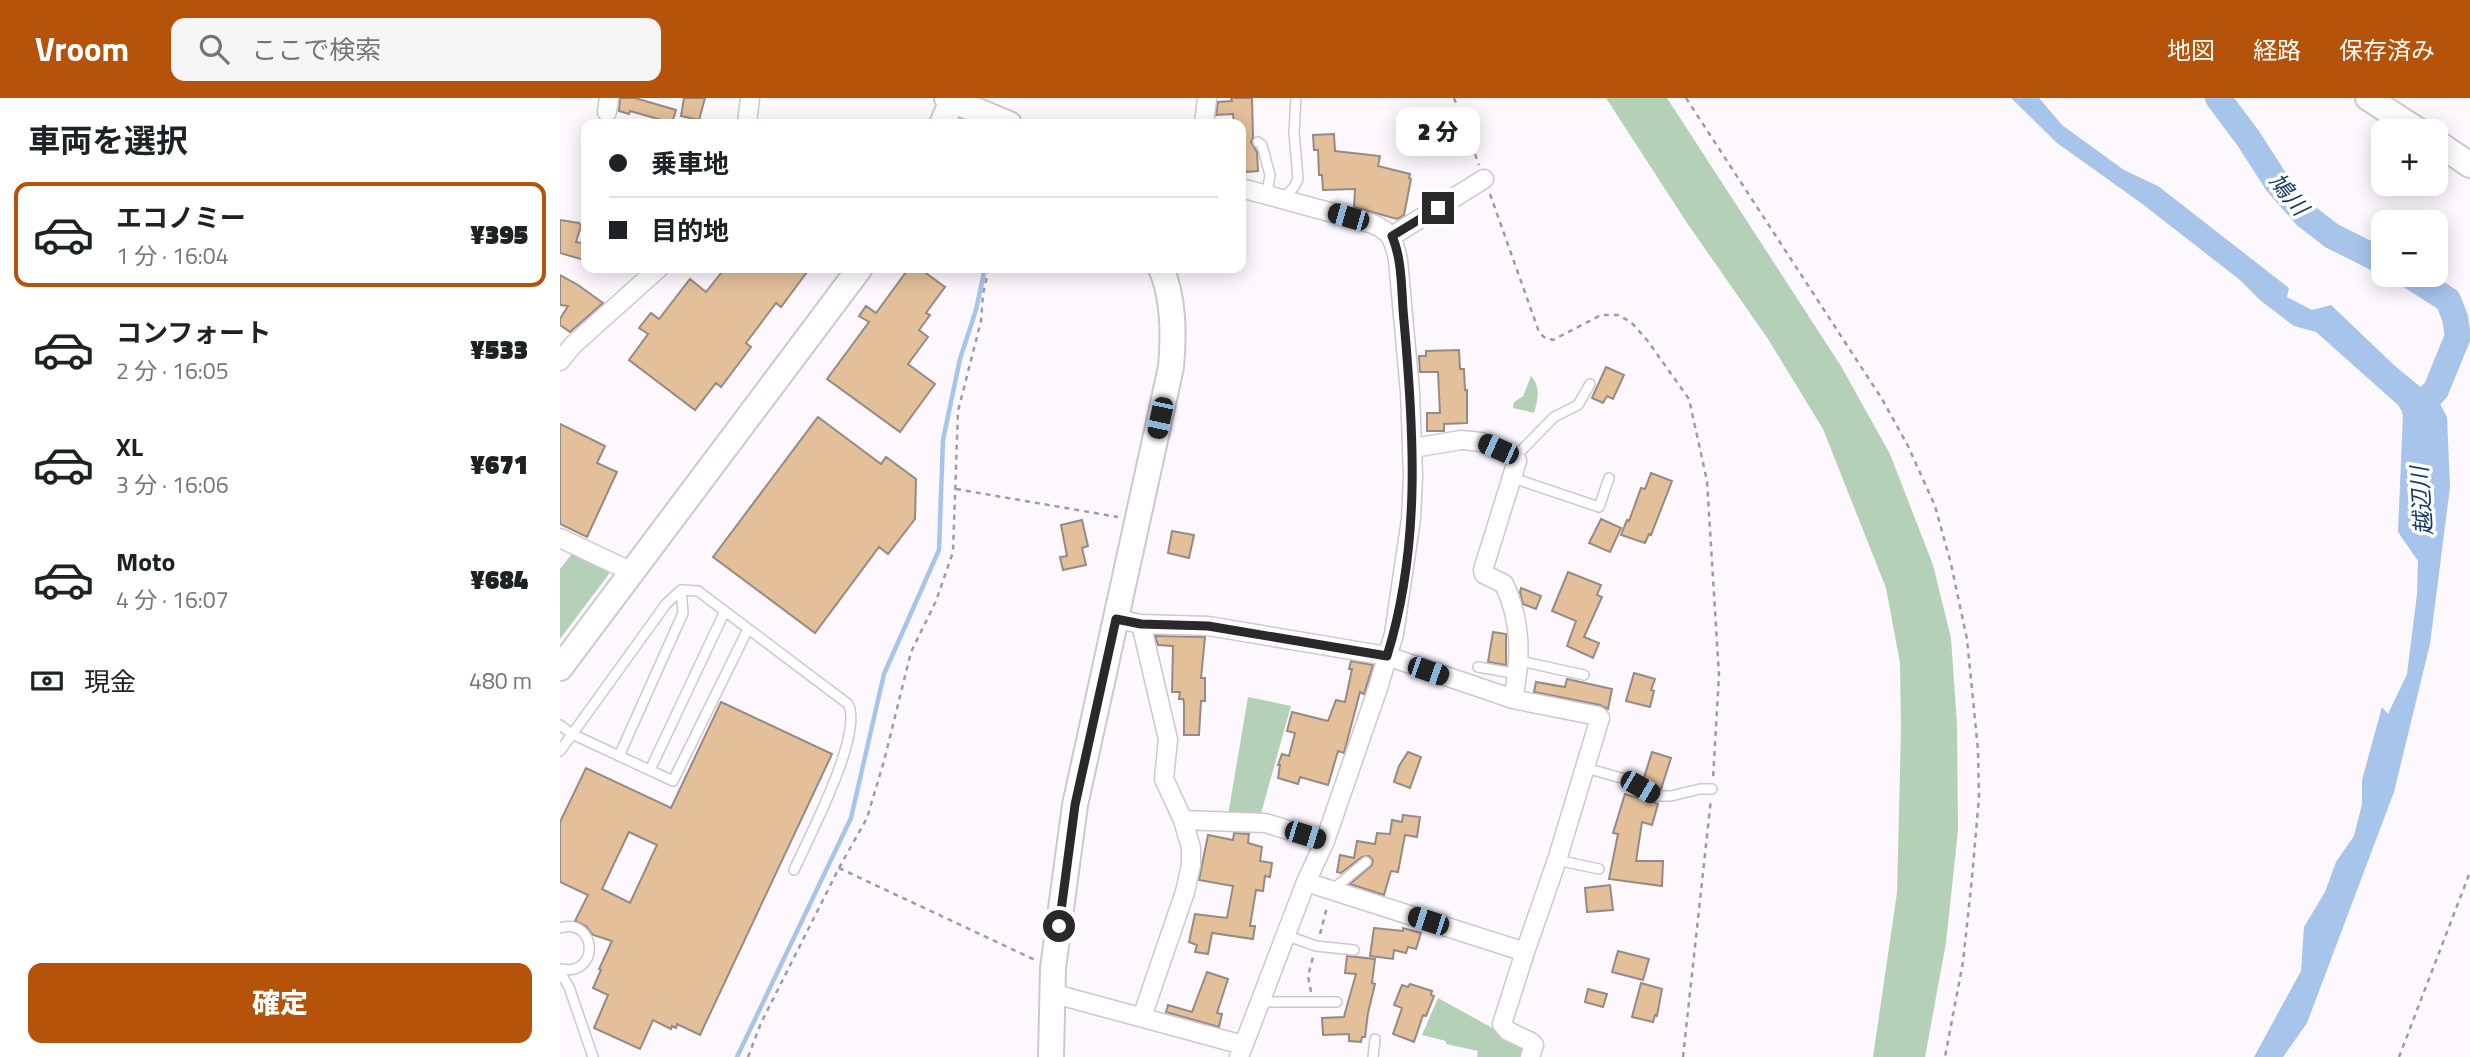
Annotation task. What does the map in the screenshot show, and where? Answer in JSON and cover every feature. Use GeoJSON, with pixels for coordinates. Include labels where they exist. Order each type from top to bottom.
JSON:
{"type":"FeatureCollection","features":[{"type":"Feature","properties":{"kind":"street"},"geometry":{"type":"LineString","coordinates":[[748,119],[750,98]]}},
{"type":"Feature","properties":{"kind":"street"},"geometry":{"type":"LineString","coordinates":[[1205,119],[1207,98]]}},
{"type":"Feature","properties":{"kind":"street"},"geometry":{"type":"LineString","coordinates":[[2368,98],[2400,119]]}},
{"type":"Feature","properties":{"kind":"street"},"geometry":{"type":"LineString","coordinates":[[944,119],[950,99],[992,119]]}},
{"type":"Feature","properties":{"kind":"street"},"geometry":{"type":"LineString","coordinates":[[2448,150],[2470,165]]}},
{"type":"Feature","properties":{"kind":"street"},"geometry":{"type":"LineString","coordinates":[[1392,236],[1484,179]]}},
{"type":"Feature","properties":{"kind":"street"},"geometry":{"type":"LineString","coordinates":[[1051,993],[1142,1017],[1242,1054],[1285,935],[1325,841],[1394,634],[1411,519],[1413,448],[1398,260],[1392,236],[1377,226],[1246,188]]}},
{"type":"Feature","properties":{"kind":"street"},"geometry":{"type":"LineString","coordinates":[[560,361],[573,345],[653,273]]}},
{"type":"Feature","properties":{"kind":"street"},"geometry":{"type":"LineString","coordinates":[[560,668],[856,273]]}},
{"type":"Feature","properties":{"kind":"street"},"geometry":{"type":"LineString","coordinates":[[1051,1057],[1053,968],[1075,805],[1171,367],[1171,309],[1163,273]]}},
{"type":"Feature","properties":{"kind":"street"},"geometry":{"type":"LineString","coordinates":[[1413,448],[1472,441],[1481,442],[1516,457],[1513,478],[1483,570],[1504,584],[1517,621],[1519,668],[1513,699]]}},
{"type":"Feature","properties":{"kind":"street"},"geometry":{"type":"LineString","coordinates":[[560,538],[632,572]]}},
{"type":"Feature","properties":{"kind":"street"},"geometry":{"type":"LineString","coordinates":[[1116,619],[1141,624],[1208,626],[1387,656],[1513,699],[1600,718],[1503,1024],[1508,1031],[1534,1045],[1530,1057]]}},
{"type":"Feature","properties":{"kind":"street"},"geometry":{"type":"LineString","coordinates":[[1141,624],[1168,739],[1164,779],[1183,820],[1191,848],[1191,865],[1185,892],[1142,1017]]}},
{"type":"Feature","properties":{"kind":"street"},"geometry":{"type":"LineString","coordinates":[[1183,820],[1265,823],[1325,841]]}},
{"type":"Feature","properties":{"kind":"street"},"geometry":{"type":"LineString","coordinates":[[1306,882],[1525,952]]}},
{"type":"Feature","properties":{"kind":"lane"},"geometry":{"type":"LineString","coordinates":[[1258,142],[1262,145],[1275,197],[1294,187],[1298,179],[1294,132],[1296,98]]}},
{"type":"Feature","properties":{"kind":"lane"},"geometry":{"type":"LineString","coordinates":[[1516,457],[1554,417],[1578,405],[1590,384]]}},
{"type":"Feature","properties":{"kind":"lane"},"geometry":{"type":"LineString","coordinates":[[1513,478],[1599,507],[1609,478]]}},
{"type":"Feature","properties":{"kind":"lane"},"geometry":{"type":"LineString","coordinates":[[619,755],[683,613],[681,590]]}},
{"type":"Feature","properties":{"kind":"lane"},"geometry":{"type":"LineString","coordinates":[[560,751],[666,604],[681,590],[698,591],[848,704],[852,711],[853,720],[845,755],[794,870]]}},
{"type":"Feature","properties":{"kind":"lane"},"geometry":{"type":"LineString","coordinates":[[650,770],[725,611]]}},
{"type":"Feature","properties":{"kind":"lane"},"geometry":{"type":"LineString","coordinates":[[560,725],[572,734],[673,781],[748,629]]}},
{"type":"Feature","properties":{"kind":"lane"},"geometry":{"type":"LineString","coordinates":[[1478,667],[1584,675]]}},
{"type":"Feature","properties":{"kind":"lane"},"geometry":{"type":"LineString","coordinates":[[1586,768],[1625,779],[1655,796],[1712,789]]}},
{"type":"Feature","properties":{"kind":"lane"},"geometry":{"type":"LineString","coordinates":[[1557,860],[1599,869]]}},
{"type":"Feature","properties":{"kind":"lane"},"geometry":{"type":"LineString","coordinates":[[1332,891],[1366,862]]}},
{"type":"Feature","properties":{"kind":"lane"},"geometry":{"type":"LineString","coordinates":[[560,928],[565,926],[578,929],[590,945],[588,958],[583,964],[569,970],[560,970],[569,987],[593,1057]]}},
{"type":"Feature","properties":{"kind":"lane"},"geometry":{"type":"LineString","coordinates":[[1285,935],[1316,946],[1354,950]]}},
{"type":"Feature","properties":{"kind":"lane"},"geometry":{"type":"LineString","coordinates":[[1259,1002],[1337,1002]]}},
{"type":"Feature","properties":{"kind":"lane"},"geometry":{"type":"LineString","coordinates":[[1373,1057],[1374,1039]]}},
{"type":"Feature","properties":{"kind":"path"},"geometry":{"type":"LineString","coordinates":[[1454,98],[1539,332],[1553,340],[1601,315],[1618,315],[1630,321],[1647,340],[1689,399],[1707,481],[1719,675],[1712,789],[1683,1057]]}},
{"type":"Feature","properties":{"kind":"path"},"geometry":{"type":"LineString","coordinates":[[1686,98],[1882,399],[1908,446],[1935,506],[1951,564],[1967,639],[1980,768],[1976,839],[1963,962],[1945,1057]]}},
{"type":"Feature","properties":{"kind":"path"},"geometry":{"type":"LineString","coordinates":[[748,1057],[761,1023],[867,818],[911,652],[936,601],[953,552],[958,411],[981,321],[988,273]]}},
{"type":"Feature","properties":{"kind":"path"},"geometry":{"type":"LineString","coordinates":[[956,489],[1138,521]]}},
{"type":"Feature","properties":{"kind":"path"},"geometry":{"type":"LineString","coordinates":[[839,868],[1053,968]]}},
{"type":"Feature","properties":{"kind":"path"},"geometry":{"type":"LineString","coordinates":[[2399,1057],[2470,872]]}},
{"type":"Feature","properties":{"kind":"green space"},"geometry":{"type":"Polygon","coordinates":[[[1606,98],[1667,98],[1841,366],[1890,454],[1933,565],[1951,638],[1957,724],[1958,830],[1946,943],[1925,1057],[1873,1057],[1897,893],[1900,663],[1886,588],[1823,429],[1768,339],[1687,223],[1606,98]]]}},
{"type":"Feature","properties":{"kind":"green space"},"geometry":{"type":"Polygon","coordinates":[[[1531,376],[1537,389],[1534,413],[1513,408],[1514,402],[1523,396],[1531,376]]]}},
{"type":"Feature","properties":{"kind":"green space"},"geometry":{"type":"Polygon","coordinates":[[[574,551],[608,568],[609,574],[560,639],[560,569],[574,551]]]}},
{"type":"Feature","properties":{"kind":"green space"},"geometry":{"type":"Polygon","coordinates":[[[1248,697],[1291,706],[1260,817],[1228,815],[1248,697]]]}},
{"type":"Feature","properties":{"kind":"green space"},"geometry":{"type":"Polygon","coordinates":[[[1438,998],[1527,1047],[1523,1057],[1477,1057],[1478,1051],[1422,1035],[1438,998]]]}},
{"type":"Feature","properties":{"kind":"water","name":"越辺川"},"geometry":{"type":"Polygon","coordinates":[[[2011,98],[2039,98],[2062,125],[2124,170],[2158,186],[2289,288],[2287,297],[2312,310],[2331,305],[2395,366],[2439,402],[2447,417],[2450,487],[2430,644],[2394,792],[2307,1023],[2283,1057],[2254,1057],[2301,971],[2304,927],[2325,892],[2336,862],[2354,836],[2362,804],[2362,780],[2382,707],[2388,714],[2407,674],[2417,594],[2418,561],[2398,532],[2403,413],[2398,405],[2316,332],[2294,326],[2261,301],[2240,280],[2141,203],[2057,143],[2011,98]]]}},
{"type":"Feature","properties":{"kind":"building"},"geometry":{"type":"Polygon","coordinates":[[[620,98],[635,98],[676,110],[673,119],[658,119],[630,111],[629,114],[619,111],[620,98]]]}},
{"type":"Feature","properties":{"kind":"building"},"geometry":{"type":"Polygon","coordinates":[[[684,98],[705,98],[699,119],[681,116],[684,98]]]}},
{"type":"Feature","properties":{"kind":"building"},"geometry":{"type":"Polygon","coordinates":[[[1231,98],[1252,98],[1251,142],[1257,152],[1258,171],[1246,172],[1246,119],[1234,119],[1233,114],[1216,115],[1218,102],[1232,101],[1231,98]]]}},
{"type":"Feature","properties":{"kind":"building"},"geometry":{"type":"Polygon","coordinates":[[[1334,134],[1335,151],[1380,156],[1378,166],[1410,174],[1404,215],[1397,219],[1354,207],[1355,189],[1323,190],[1322,175],[1319,175],[1318,150],[1314,150],[1313,135],[1334,134]]]}},
{"type":"Feature","properties":{"kind":"building"},"geometry":{"type":"Polygon","coordinates":[[[560,220],[579,223],[581,226],[576,242],[581,243],[581,259],[560,253],[560,220]]]}},
{"type":"Feature","properties":{"kind":"building"},"geometry":{"type":"Polygon","coordinates":[[[721,273],[806,273],[781,307],[776,303],[746,343],[751,347],[721,387],[716,383],[695,410],[629,360],[648,334],[639,328],[651,313],[659,319],[690,279],[706,292],[721,273]]]}},
{"type":"Feature","properties":{"kind":"building"},"geometry":{"type":"Polygon","coordinates":[[[905,273],[926,273],[945,287],[926,313],[930,315],[919,330],[928,337],[908,364],[935,384],[900,432],[827,379],[869,322],[859,316],[866,306],[876,313],[905,273]]]}},
{"type":"Feature","properties":{"kind":"building"},"geometry":{"type":"Polygon","coordinates":[[[560,275],[603,303],[570,332],[560,325],[560,319],[568,306],[560,305],[560,275]]]}},
{"type":"Feature","properties":{"kind":"building"},"geometry":{"type":"Polygon","coordinates":[[[1459,350],[1460,369],[1464,369],[1467,390],[1467,423],[1444,424],[1444,431],[1427,431],[1427,413],[1440,413],[1438,372],[1420,372],[1419,356],[1426,356],[1426,351],[1459,350]]]}},
{"type":"Feature","properties":{"kind":"building"},"geometry":{"type":"Polygon","coordinates":[[[1606,367],[1624,375],[1613,399],[1607,396],[1603,403],[1592,398],[1606,367]]]}},
{"type":"Feature","properties":{"kind":"building"},"geometry":{"type":"Polygon","coordinates":[[[818,417],[881,464],[886,457],[916,479],[915,519],[888,554],[879,547],[815,633],[713,557],[818,417]]]}},
{"type":"Feature","properties":{"kind":"building"},"geometry":{"type":"Polygon","coordinates":[[[560,424],[605,446],[597,463],[617,472],[587,537],[560,524],[560,424]]]}},
{"type":"Feature","properties":{"kind":"building"},"geometry":{"type":"Polygon","coordinates":[[[1651,473],[1672,481],[1651,535],[1649,534],[1645,543],[1621,535],[1641,488],[1645,489],[1651,473]]]}},
{"type":"Feature","properties":{"kind":"building"},"geometry":{"type":"Polygon","coordinates":[[[1601,519],[1621,528],[1610,552],[1589,543],[1601,519]]]}},
{"type":"Feature","properties":{"kind":"building"},"geometry":{"type":"Polygon","coordinates":[[[1082,520],[1088,546],[1082,548],[1086,565],[1063,570],[1060,557],[1067,556],[1061,525],[1082,520]]]}},
{"type":"Feature","properties":{"kind":"building"},"geometry":{"type":"Polygon","coordinates":[[[1172,531],[1194,535],[1189,558],[1168,553],[1172,531]]]}},
{"type":"Feature","properties":{"kind":"building"},"geometry":{"type":"Polygon","coordinates":[[[1568,572],[1601,585],[1597,595],[1602,597],[1584,637],[1599,643],[1593,658],[1567,646],[1576,621],[1552,611],[1568,572]]]}},
{"type":"Feature","properties":{"kind":"building"},"geometry":{"type":"Polygon","coordinates":[[[1521,588],[1541,596],[1536,609],[1523,604],[1521,588]]]}},
{"type":"Feature","properties":{"kind":"building"},"geometry":{"type":"Polygon","coordinates":[[[1493,632],[1506,634],[1506,665],[1488,662],[1493,632]]]}},
{"type":"Feature","properties":{"kind":"building"},"geometry":{"type":"Polygon","coordinates":[[[1155,636],[1205,637],[1201,678],[1205,678],[1205,701],[1201,701],[1199,735],[1184,735],[1183,699],[1179,699],[1180,692],[1172,692],[1173,646],[1158,645],[1155,636]]]}},
{"type":"Feature","properties":{"kind":"building"},"geometry":{"type":"Polygon","coordinates":[[[1351,661],[1373,665],[1364,694],[1360,692],[1344,753],[1338,751],[1328,785],[1300,777],[1298,784],[1278,778],[1278,765],[1282,754],[1289,756],[1295,733],[1287,731],[1292,712],[1328,721],[1336,700],[1345,702],[1352,669],[1349,669],[1351,661]]]}},
{"type":"Feature","properties":{"kind":"building"},"geometry":{"type":"Polygon","coordinates":[[[1634,673],[1655,679],[1650,707],[1626,701],[1634,673]]]}},
{"type":"Feature","properties":{"kind":"building"},"geometry":{"type":"Polygon","coordinates":[[[1567,679],[1612,689],[1608,709],[1600,705],[1534,692],[1536,682],[1565,687],[1567,679]]]}},
{"type":"Feature","properties":{"kind":"building"},"geometry":{"type":"Polygon","coordinates":[[[721,702],[832,754],[700,1035],[677,1024],[676,1028],[672,1026],[671,1029],[653,1020],[640,1049],[594,1028],[608,995],[593,988],[612,941],[593,935],[586,926],[575,921],[588,895],[560,882],[560,822],[586,768],[671,808],[721,702]],[[629,832],[602,889],[630,903],[657,845],[629,832]]]}},
{"type":"Feature","properties":{"kind":"building"},"geometry":{"type":"Polygon","coordinates":[[[1408,752],[1421,757],[1410,788],[1394,782],[1399,766],[1408,752]]]}},
{"type":"Feature","properties":{"kind":"building"},"geometry":{"type":"Polygon","coordinates":[[[1652,752],[1671,758],[1661,789],[1643,781],[1652,752]]]}},
{"type":"Feature","properties":{"kind":"building"},"geometry":{"type":"Polygon","coordinates":[[[1625,794],[1637,798],[1638,795],[1658,804],[1652,825],[1642,822],[1636,861],[1663,861],[1662,886],[1609,879],[1618,834],[1613,833],[1625,794]]]}},
{"type":"Feature","properties":{"kind":"building"},"geometry":{"type":"Polygon","coordinates":[[[1403,815],[1420,817],[1417,837],[1405,835],[1398,872],[1391,871],[1384,895],[1350,884],[1372,865],[1373,860],[1369,856],[1362,857],[1341,873],[1337,872],[1340,855],[1354,858],[1357,841],[1375,844],[1377,833],[1390,834],[1392,820],[1402,822],[1403,815]]]}},
{"type":"Feature","properties":{"kind":"building"},"geometry":{"type":"Polygon","coordinates":[[[1234,833],[1249,834],[1248,843],[1262,847],[1260,861],[1272,863],[1270,877],[1265,876],[1263,891],[1256,890],[1250,926],[1255,926],[1253,939],[1212,933],[1208,954],[1195,952],[1197,945],[1189,942],[1195,914],[1227,918],[1233,886],[1199,880],[1208,835],[1233,840],[1234,833]]]}},
{"type":"Feature","properties":{"kind":"building"},"geometry":{"type":"Polygon","coordinates":[[[1610,885],[1613,910],[1587,912],[1585,888],[1610,885]]]}},
{"type":"Feature","properties":{"kind":"building"},"geometry":{"type":"Polygon","coordinates":[[[1374,928],[1403,931],[1403,928],[1421,933],[1416,949],[1408,947],[1406,953],[1394,950],[1393,959],[1370,956],[1374,928]]]}},
{"type":"Feature","properties":{"kind":"building"},"geometry":{"type":"Polygon","coordinates":[[[1618,951],[1649,959],[1643,980],[1612,972],[1618,951]]]}},
{"type":"Feature","properties":{"kind":"building"},"geometry":{"type":"Polygon","coordinates":[[[1347,956],[1375,959],[1372,983],[1375,984],[1365,1037],[1362,1037],[1361,1042],[1349,1041],[1349,1034],[1323,1035],[1322,1018],[1344,1017],[1356,974],[1345,973],[1347,956]]]}},
{"type":"Feature","properties":{"kind":"building"},"geometry":{"type":"Polygon","coordinates":[[[1207,972],[1228,979],[1217,1013],[1222,1014],[1219,1027],[1166,1012],[1168,1005],[1192,1012],[1207,972]]]}},
{"type":"Feature","properties":{"kind":"building"},"geometry":{"type":"Polygon","coordinates":[[[1641,983],[1662,989],[1657,1016],[1655,1015],[1653,1022],[1632,1017],[1641,983]]]}},
{"type":"Feature","properties":{"kind":"building"},"geometry":{"type":"Polygon","coordinates":[[[1410,984],[1432,991],[1431,995],[1434,996],[1426,1016],[1423,1015],[1414,1042],[1393,1034],[1402,1008],[1394,1005],[1402,985],[1408,987],[1410,984]]]}},
{"type":"Feature","properties":{"kind":"building"},"geometry":{"type":"Polygon","coordinates":[[[1588,989],[1607,994],[1603,1007],[1585,1002],[1588,989]]]}},
{"type":"Feature","properties":{"kind":"waterway","name":"鳩川"},"geometry":{"type":"LineString","coordinates":[[2218,98],[2277,183],[2306,216],[2332,236],[2371,256]]}},
{"type":"Feature","properties":{"kind":"waterway"},"geometry":{"type":"LineString","coordinates":[[737,1057],[851,818],[884,674],[939,550],[943,440],[960,359],[976,310],[984,273]]}},
{"type":"Feature","properties":{"kind":"waterway","name":"鳩川"},"geometry":{"type":"LineString","coordinates":[[2415,411],[2436,390],[2458,336],[2448,300],[2428,287]]}},
{"type":"Feature","properties":{"kind":"route"},"geometry":{"type":"LineString","coordinates":[[1059,926],[1075,805],[1116,619],[1141,624],[1208,626],[1387,656],[1394,634],[1405,567],[1413,476],[1410,391],[1398,260],[1392,236],[1438,208]]}}]}
